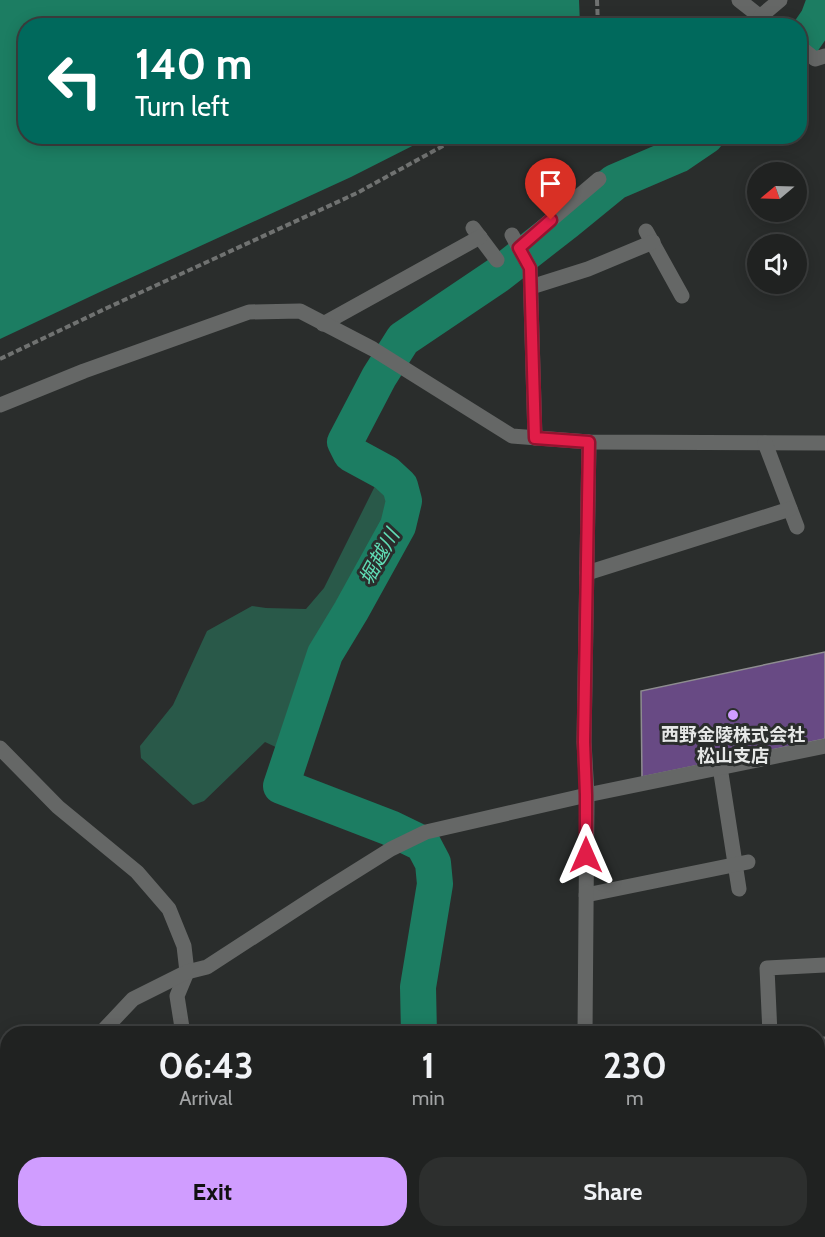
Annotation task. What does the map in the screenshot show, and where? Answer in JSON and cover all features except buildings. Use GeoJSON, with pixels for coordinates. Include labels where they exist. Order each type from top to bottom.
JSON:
{"type":"FeatureCollection","features":[{"type":"Feature","properties":{"kind":"street"},"geometry":{"type":"LineString","coordinates":[[739,0],[762,18]]}},
{"type":"Feature","properties":{"kind":"street"},"geometry":{"type":"LineString","coordinates":[[768,18],[780,0]]}},
{"type":"Feature","properties":{"kind":"street"},"geometry":{"type":"LineString","coordinates":[[807,53],[815,59],[825,56]]}},
{"type":"Feature","properties":{"kind":"street"},"geometry":{"type":"LineString","coordinates":[[535,438],[530,268],[516,241],[599,179]]}},
{"type":"Feature","properties":{"kind":"street"},"geometry":{"type":"LineString","coordinates":[[323,324],[476,233],[497,260]]}},
{"type":"Feature","properties":{"kind":"street"},"geometry":{"type":"LineString","coordinates":[[531,287],[588,270],[649,237],[682,296]]}},
{"type":"Feature","properties":{"kind":"street"},"geometry":{"type":"LineString","coordinates":[[0,405],[84,371],[249,312],[300,311],[373,350],[512,436],[589,442],[825,443]]}},
{"type":"Feature","properties":{"kind":"street"},"geometry":{"type":"LineString","coordinates":[[585,1026],[586,795],[584,742],[589,442]]}},
{"type":"Feature","properties":{"kind":"street"},"geometry":{"type":"LineString","coordinates":[[765,443],[797,527]]}},
{"type":"Feature","properties":{"kind":"street"},"geometry":{"type":"LineString","coordinates":[[587,573],[790,509]]}},
{"type":"Feature","properties":{"kind":"street"},"geometry":{"type":"LineString","coordinates":[[108,1026],[133,999],[187,972],[207,967],[391,849],[426,832],[586,795],[825,746]]}},
{"type":"Feature","properties":{"kind":"street"},"geometry":{"type":"LineString","coordinates":[[0,748],[58,807],[137,872],[169,909],[184,946],[187,972],[177,996],[182,1026]]}},
{"type":"Feature","properties":{"kind":"street"},"geometry":{"type":"LineString","coordinates":[[720,767],[741,863],[738,889]]}},
{"type":"Feature","properties":{"kind":"street"},"geometry":{"type":"LineString","coordinates":[[586,896],[741,863]]}},
{"type":"Feature","properties":{"kind":"street"},"geometry":{"type":"LineString","coordinates":[[770,1026],[767,968],[825,965]]}},
{"type":"Feature","properties":{"kind":"path"},"geometry":{"type":"LineString","coordinates":[[597,0],[598,18]]}},
{"type":"Feature","properties":{"kind":"path"},"geometry":{"type":"LineString","coordinates":[[0,359],[357,193],[446,144]]}},
{"type":"Feature","properties":{"kind":"shaded area"},"geometry":{"type":"Polygon","coordinates":[[[0,0],[579,0],[580,18],[18,18],[18,144],[416,144],[351,177],[0,339],[0,0]]]}},
{"type":"Feature","properties":{"kind":"shaded area"},"geometry":{"type":"Polygon","coordinates":[[[376,484],[386,485],[396,502],[392,523],[320,652],[282,750],[265,742],[204,801],[193,805],[141,758],[140,746],[173,705],[207,631],[252,606],[306,609],[324,588],[376,484]]]}},
{"type":"Feature","properties":{"kind":"waterway","name":"堀越川"},"geometry":{"type":"LineString","coordinates":[[807,35],[818,19],[825,0]]}},
{"type":"Feature","properties":{"kind":"waterway","name":"堀越川"},"geometry":{"type":"LineString","coordinates":[[419,1026],[418,987],[435,884],[433,863],[423,844],[390,828],[281,786],[325,654],[398,526],[404,501],[400,486],[386,473],[351,454],[345,442],[379,377],[403,339],[498,275],[615,182],[678,155],[694,144]]}},
{"type":"Feature","properties":{"kind":"place","name":"西野金陵株式会社 松山支店"},"geometry":{"type":"Point","coordinates":[733,715]}},
{"type":"Feature","properties":{"kind":"route"},"geometry":{"type":"LineString","coordinates":[[551,220],[519,248],[530,268],[535,438],[589,442],[584,742],[586,855]]}}]}
